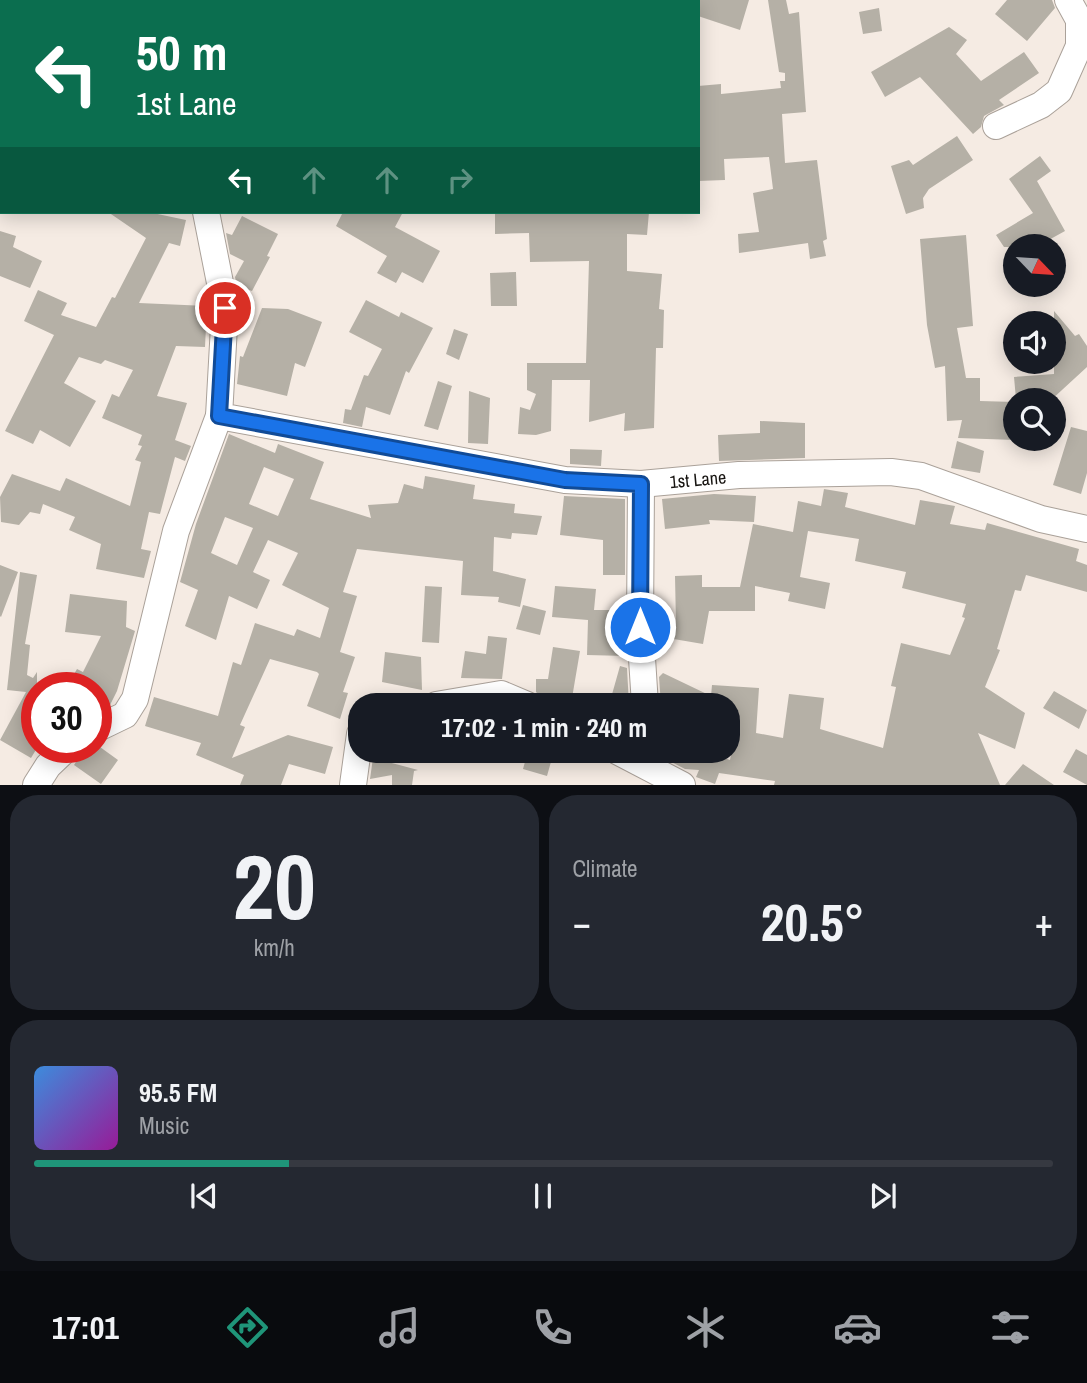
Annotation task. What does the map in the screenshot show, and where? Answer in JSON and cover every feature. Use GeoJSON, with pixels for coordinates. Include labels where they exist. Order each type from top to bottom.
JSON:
{"type":"FeatureCollection","features":[{"type":"Feature","properties":{"kind":"street"},"geometry":{"type":"LineString","coordinates":[[996,126],[1041,105],[1059,91],[1079,46],[1079,20],[1069,0]]}},
{"type":"Feature","properties":{"kind":"street"},"geometry":{"type":"LineString","coordinates":[[112,721],[125,715],[135,699],[176,531],[219,416],[225,308],[206,214]]}},
{"type":"Feature","properties":{"kind":"street","name":"1st Lane"},"geometry":{"type":"LineString","coordinates":[[219,416],[565,480],[641,484],[739,475],[891,472],[921,476],[1041,519],[1087,529]]}},
{"type":"Feature","properties":{"kind":"street"},"geometry":{"type":"LineString","coordinates":[[641,484],[640,627],[644,693]]}},
{"type":"Feature","properties":{"kind":"street"},"geometry":{"type":"LineString","coordinates":[[36,785],[51,763]]}},
{"type":"Feature","properties":{"kind":"street"},"geometry":{"type":"LineString","coordinates":[[353,785],[356,763]]}},
{"type":"Feature","properties":{"kind":"street"},"geometry":{"type":"LineString","coordinates":[[650,763],[682,785]]}},
{"type":"Feature","properties":{"kind":"building"},"geometry":{"type":"Polygon","coordinates":[[[700,0],[749,0],[740,30],[700,17],[700,0]]]}},
{"type":"Feature","properties":{"kind":"building"},"geometry":{"type":"Polygon","coordinates":[[[768,0],[786,0],[789,14],[799,12],[806,112],[782,114],[785,163],[817,160],[827,239],[823,241],[826,256],[810,259],[808,243],[739,253],[738,234],[759,232],[753,193],[773,189],[769,157],[724,159],[725,180],[700,181],[700,86],[721,84],[721,94],[781,88],[780,81],[785,81],[785,73],[779,72],[768,0]]]}},
{"type":"Feature","properties":{"kind":"building"},"geometry":{"type":"Polygon","coordinates":[[[1007,0],[1052,0],[1055,8],[1027,41],[995,14],[1007,0]]]}},
{"type":"Feature","properties":{"kind":"building"},"geometry":{"type":"Polygon","coordinates":[[[879,8],[882,31],[863,34],[859,12],[879,8]]]}},
{"type":"Feature","properties":{"kind":"building"},"geometry":{"type":"Polygon","coordinates":[[[949,27],[967,40],[956,54],[981,81],[1024,52],[1039,73],[999,100],[1004,105],[984,116],[981,127],[973,134],[920,77],[885,97],[871,72],[949,27]]]}},
{"type":"Feature","properties":{"kind":"building"},"geometry":{"type":"Polygon","coordinates":[[[957,136],[973,160],[929,189],[923,198],[924,208],[906,214],[891,166],[909,160],[913,165],[957,136]]]}},
{"type":"Feature","properties":{"kind":"building"},"geometry":{"type":"Polygon","coordinates":[[[1040,156],[1051,171],[1037,181],[1065,231],[1060,234],[1003,234],[1003,246],[996,235],[1033,213],[1009,179],[1040,156]]]}},
{"type":"Feature","properties":{"kind":"building"},"geometry":{"type":"Polygon","coordinates":[[[111,214],[158,214],[186,220],[180,246],[169,243],[139,303],[207,306],[205,347],[176,346],[157,396],[187,403],[175,440],[191,446],[185,461],[175,457],[160,514],[149,512],[141,549],[151,551],[144,578],[96,569],[101,544],[69,530],[75,517],[43,504],[40,514],[30,512],[19,525],[1,522],[0,497],[12,474],[60,491],[66,478],[130,506],[141,462],[135,460],[142,446],[138,445],[142,435],[102,418],[112,394],[119,397],[133,370],[105,360],[101,364],[79,357],[64,383],[96,401],[70,447],[40,430],[33,444],[5,431],[54,335],[24,321],[38,290],[67,303],[61,315],[96,327],[112,297],[115,298],[146,238],[111,214]]]}},
{"type":"Feature","properties":{"kind":"building"},"geometry":{"type":"Polygon","coordinates":[[[342,214],[402,214],[395,227],[440,251],[423,283],[402,272],[396,283],[377,273],[387,256],[336,226],[342,214]]]}},
{"type":"Feature","properties":{"kind":"building"},"geometry":{"type":"Polygon","coordinates":[[[495,214],[649,214],[647,235],[627,234],[627,271],[662,274],[659,309],[664,310],[663,348],[656,348],[654,428],[624,431],[625,413],[589,422],[590,380],[552,380],[551,431],[536,435],[518,434],[520,407],[530,410],[536,394],[527,390],[527,363],[586,363],[589,261],[530,262],[529,233],[495,234],[495,214]]]}},
{"type":"Feature","properties":{"kind":"building"},"geometry":{"type":"Polygon","coordinates":[[[242,216],[278,234],[267,256],[270,257],[252,291],[237,286],[235,277],[244,261],[230,254],[226,233],[232,235],[242,216]]]}},
{"type":"Feature","properties":{"kind":"building"},"geometry":{"type":"Polygon","coordinates":[[[0,231],[16,236],[13,247],[42,261],[30,288],[0,276],[0,231]]]}},
{"type":"Feature","properties":{"kind":"building"},"geometry":{"type":"Polygon","coordinates":[[[966,235],[973,326],[957,328],[966,378],[980,378],[980,401],[1003,402],[1003,440],[958,438],[962,420],[947,421],[945,366],[935,368],[927,325],[920,239],[966,235]]]}},
{"type":"Feature","properties":{"kind":"building"},"geometry":{"type":"Polygon","coordinates":[[[516,272],[517,306],[491,306],[490,273],[516,272]]]}},
{"type":"Feature","properties":{"kind":"building"},"geometry":{"type":"Polygon","coordinates":[[[366,300],[399,317],[401,312],[433,328],[409,373],[406,371],[390,415],[366,407],[362,427],[343,423],[345,409],[351,410],[364,375],[368,376],[382,349],[349,332],[366,300]]]}},
{"type":"Feature","properties":{"kind":"building"},"geometry":{"type":"Polygon","coordinates":[[[262,308],[288,309],[322,322],[305,367],[295,363],[287,396],[237,384],[240,356],[243,357],[262,308]]]}},
{"type":"Feature","properties":{"kind":"building"},"geometry":{"type":"Polygon","coordinates":[[[1066,325],[1075,336],[1079,334],[1087,346],[1087,367],[1064,388],[1015,388],[1014,377],[1066,374],[1066,325]]]}},
{"type":"Feature","properties":{"kind":"building"},"geometry":{"type":"Polygon","coordinates":[[[454,329],[468,334],[459,360],[446,354],[454,329]]]}},
{"type":"Feature","properties":{"kind":"building"},"geometry":{"type":"Polygon","coordinates":[[[438,381],[452,386],[438,430],[424,426],[438,381]]]}},
{"type":"Feature","properties":{"kind":"building"},"geometry":{"type":"Polygon","coordinates":[[[469,391],[490,398],[488,444],[468,443],[469,391]]]}},
{"type":"Feature","properties":{"kind":"building"},"geometry":{"type":"Polygon","coordinates":[[[760,421],[805,423],[805,458],[719,461],[718,435],[760,433],[760,421]]]}},
{"type":"Feature","properties":{"kind":"building"},"geometry":{"type":"Polygon","coordinates":[[[1071,427],[1087,431],[1087,473],[1081,494],[1053,485],[1064,451],[1066,451],[1071,427]]]}},
{"type":"Feature","properties":{"kind":"building"},"geometry":{"type":"Polygon","coordinates":[[[229,434],[275,453],[278,444],[324,462],[310,499],[371,518],[368,505],[398,503],[404,484],[423,489],[425,476],[475,485],[473,499],[515,504],[514,513],[542,516],[537,535],[512,533],[511,539],[494,537],[493,571],[526,579],[520,607],[498,602],[499,597],[461,595],[463,561],[357,549],[343,592],[357,596],[340,652],[355,657],[343,692],[348,693],[340,719],[307,706],[319,674],[317,672],[270,659],[240,725],[245,727],[232,758],[288,735],[333,747],[325,774],[289,764],[281,785],[240,785],[244,775],[196,755],[201,743],[145,726],[154,697],[218,716],[233,662],[241,665],[255,623],[294,636],[297,629],[320,638],[329,608],[282,585],[298,553],[268,540],[253,572],[270,580],[257,609],[229,596],[216,640],[185,626],[198,590],[180,582],[196,524],[229,434]],[[264,467],[249,504],[278,516],[294,479],[264,467]],[[225,517],[211,553],[237,565],[253,528],[225,517]]]}},
{"type":"Feature","properties":{"kind":"building"},"geometry":{"type":"Polygon","coordinates":[[[957,441],[984,451],[980,473],[951,468],[957,441]]]}},
{"type":"Feature","properties":{"kind":"building"},"geometry":{"type":"Polygon","coordinates":[[[570,449],[602,450],[601,466],[570,464],[570,449]]]}},
{"type":"Feature","properties":{"kind":"building"},"geometry":{"type":"Polygon","coordinates":[[[824,489],[848,493],[845,507],[915,525],[920,500],[955,506],[950,524],[985,530],[987,523],[1079,549],[1076,561],[1087,565],[1087,592],[1026,575],[1021,591],[1015,590],[997,649],[1000,650],[985,687],[1025,713],[1015,749],[978,733],[1000,785],[774,785],[775,781],[719,773],[715,784],[696,777],[699,770],[685,769],[673,763],[740,763],[740,693],[711,693],[712,685],[759,688],[756,733],[783,738],[789,694],[824,698],[820,729],[883,748],[896,687],[891,686],[901,643],[950,655],[965,618],[962,617],[966,604],[902,588],[906,572],[855,561],[859,539],[808,531],[800,577],[830,583],[825,609],[788,601],[790,593],[755,586],[755,611],[709,611],[703,644],[656,636],[656,623],[676,625],[675,576],[702,575],[702,587],[740,587],[753,524],[793,532],[798,501],[821,506],[824,489]]]}},
{"type":"Feature","properties":{"kind":"building"},"geometry":{"type":"Polygon","coordinates":[[[714,494],[756,496],[754,522],[709,520],[710,524],[665,529],[662,499],[714,494]]]}},
{"type":"Feature","properties":{"kind":"building"},"geometry":{"type":"Polygon","coordinates":[[[564,496],[625,499],[625,575],[603,575],[603,540],[560,535],[564,496]]]}},
{"type":"Feature","properties":{"kind":"building"},"geometry":{"type":"Polygon","coordinates":[[[0,565],[18,572],[1,617],[0,616],[0,565]]]}},
{"type":"Feature","properties":{"kind":"building"},"geometry":{"type":"Polygon","coordinates":[[[20,572],[37,575],[25,644],[30,645],[27,672],[21,672],[21,691],[7,690],[20,572]]]}},
{"type":"Feature","properties":{"kind":"building"},"geometry":{"type":"Polygon","coordinates":[[[425,586],[442,587],[439,643],[422,642],[425,586]]]}},
{"type":"Feature","properties":{"kind":"building"},"geometry":{"type":"Polygon","coordinates":[[[555,586],[596,589],[594,610],[624,610],[626,656],[587,655],[588,620],[552,617],[555,586]]]}},
{"type":"Feature","properties":{"kind":"building"},"geometry":{"type":"Polygon","coordinates":[[[70,594],[127,601],[126,627],[135,631],[112,701],[112,672],[83,672],[101,636],[65,632],[70,594]]]}},
{"type":"Feature","properties":{"kind":"building"},"geometry":{"type":"Polygon","coordinates":[[[523,605],[546,611],[540,635],[516,629],[523,605]]]}},
{"type":"Feature","properties":{"kind":"building"},"geometry":{"type":"Polygon","coordinates":[[[488,636],[507,638],[502,679],[461,678],[465,651],[486,654],[488,636]]]}},
{"type":"Feature","properties":{"kind":"building"},"geometry":{"type":"Polygon","coordinates":[[[553,647],[580,651],[573,693],[537,693],[536,679],[548,679],[553,647]]]}},
{"type":"Feature","properties":{"kind":"building"},"geometry":{"type":"Polygon","coordinates":[[[385,652],[421,657],[422,690],[382,682],[385,652]]]}},
{"type":"Feature","properties":{"kind":"building"},"geometry":{"type":"Polygon","coordinates":[[[620,666],[627,668],[628,693],[612,693],[620,666]]]}},
{"type":"Feature","properties":{"kind":"building"},"geometry":{"type":"Polygon","coordinates":[[[663,673],[705,693],[660,693],[659,677],[663,673]]]}},
{"type":"Feature","properties":{"kind":"building"},"geometry":{"type":"Polygon","coordinates":[[[1054,691],[1087,710],[1079,729],[1043,708],[1054,691]]]}},
{"type":"Feature","properties":{"kind":"building"},"geometry":{"type":"Polygon","coordinates":[[[21,701],[21,752],[0,740],[21,701]]]}},
{"type":"Feature","properties":{"kind":"building"},"geometry":{"type":"Polygon","coordinates":[[[1076,749],[1087,755],[1087,785],[1063,772],[1076,749]]]}},
{"type":"Feature","properties":{"kind":"building"},"geometry":{"type":"Polygon","coordinates":[[[112,756],[118,760],[101,784],[74,765],[112,763],[112,756]]]}},
{"type":"Feature","properties":{"kind":"building"},"geometry":{"type":"Polygon","coordinates":[[[372,763],[392,763],[418,770],[414,771],[412,785],[392,785],[392,775],[370,779],[372,763]]]}},
{"type":"Feature","properties":{"kind":"building"},"geometry":{"type":"Polygon","coordinates":[[[525,763],[551,763],[547,776],[523,769],[525,763]]]}},
{"type":"Feature","properties":{"kind":"building"},"geometry":{"type":"Polygon","coordinates":[[[1023,764],[1054,785],[1005,785],[1023,764]]]}},
{"type":"Feature","properties":{"kind":"route"},"geometry":{"type":"LineString","coordinates":[[225,308],[219,416],[565,480],[641,484],[640,627]]}}]}
